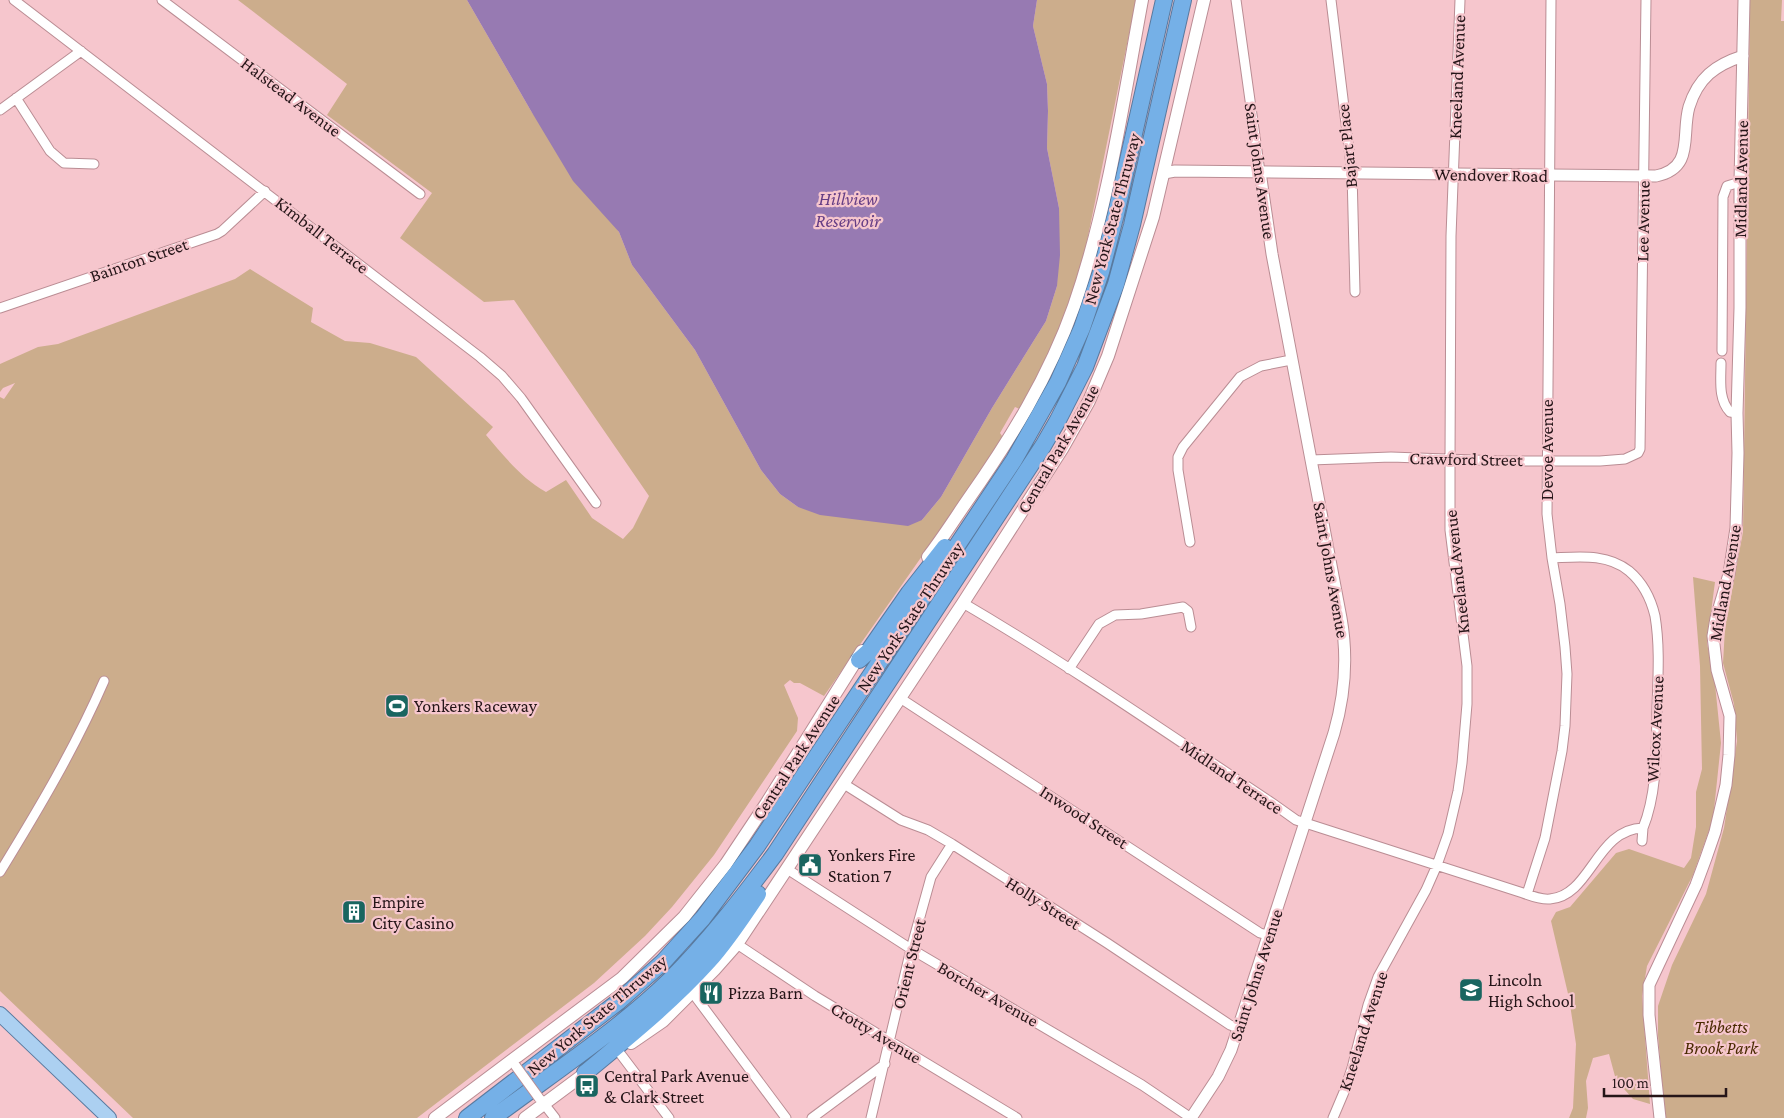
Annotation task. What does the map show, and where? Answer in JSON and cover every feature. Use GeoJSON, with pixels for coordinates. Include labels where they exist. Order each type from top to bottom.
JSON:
{"type":"FeatureCollection","features":[{"type":"Feature","properties":{"kind":"highway"},"geometry":{"type":"LineString","coordinates":[[1139,113],[1155,0]]}},
{"type":"Feature","properties":{"kind":"highway","name":"New York State Thruway"},"geometry":{"type":"LineString","coordinates":[[467,1118],[618,1002],[663,962],[703,918],[757,846],[1014,460],[1058,382],[1082,328],[1109,244],[1164,0]]}},
{"type":"Feature","properties":{"kind":"highway","name":"New York State Thruway"},"geometry":{"type":"LineString","coordinates":[[493,1118],[603,1037],[670,980],[723,922],[775,854],[1028,471],[1072,395],[1096,339],[1116,284],[1130,232],[1183,0]]}},
{"type":"Feature","properties":{"kind":"highway"},"geometry":{"type":"LineString","coordinates":[[1158,110],[1192,0]]}},
{"type":"Feature","properties":{"kind":"highway"},"geometry":{"type":"LineString","coordinates":[[858,660],[868,652],[901,604],[951,540],[971,525]]}},
{"type":"Feature","properties":{"kind":"highway"},"geometry":{"type":"LineString","coordinates":[[585,1073],[660,1010],[708,962],[731,934],[766,882],[775,854]]}},
{"type":"Feature","properties":{"kind":"main road","name":"Central Park Avenue"},"geometry":{"type":"LineString","coordinates":[[435,1118],[514,1063],[622,978],[684,917],[726,864],[902,590],[933,550],[1000,453],[1031,402],[1056,350],[1073,308],[1094,242],[1114,150],[1142,0]]}},
{"type":"Feature","properties":{"kind":"main road","name":"Central Park Avenue"},"geometry":{"type":"LineString","coordinates":[[525,1118],[542,1101],[619,1052],[662,1021],[714,970],[737,944],[963,603],[1062,449],[1088,401],[1108,356],[1152,217],[1164,172],[1184,77],[1204,0]]}},
{"type":"Feature","properties":{"kind":"main road"},"geometry":{"type":"LineString","coordinates":[[0,1014],[109,1118]]}},
{"type":"Feature","properties":{"kind":"street","name":"Kimball Terrace"},"geometry":{"type":"LineString","coordinates":[[14,0],[265,191],[502,376],[521,398],[596,503]]}},
{"type":"Feature","properties":{"kind":"street","name":"Halstead Avenue"},"geometry":{"type":"LineString","coordinates":[[162,0],[420,194]]}},
{"type":"Feature","properties":{"kind":"street","name":"Saint Johns Avenue"},"geometry":{"type":"LineString","coordinates":[[1191,1118],[1224,1065],[1239,1028],[1338,720],[1344,686],[1346,657],[1342,618],[1272,254],[1236,0]]}},
{"type":"Feature","properties":{"kind":"street","name":"Bajart Place"},"geometry":{"type":"LineString","coordinates":[[1331,0],[1352,173],[1355,292]]}},
{"type":"Feature","properties":{"kind":"street","name":"Kneeland Avenue"},"geometry":{"type":"LineString","coordinates":[[1333,1118],[1344,1092],[1370,997],[1378,977],[1426,890],[1437,865],[1448,834],[1458,792],[1467,704],[1467,666],[1450,530],[1450,459],[1451,236],[1460,0]]}},
{"type":"Feature","properties":{"kind":"street","name":"Devoe Avenue"},"geometry":{"type":"LineString","coordinates":[[1527,894],[1545,838],[1565,726],[1566,647],[1547,514],[1551,0]]}},
{"type":"Feature","properties":{"kind":"street","name":"Lee Avenue"},"geometry":{"type":"LineString","coordinates":[[1640,442],[1646,0]]}},
{"type":"Feature","properties":{"kind":"street","name":"Midland Avenue"},"geometry":{"type":"LineString","coordinates":[[1660,1118],[1649,1015],[1649,985],[1696,885],[1706,858],[1715,832],[1726,785],[1729,754],[1730,716],[1717,670],[1713,636],[1716,618],[1729,574],[1736,528],[1744,0]]}},
{"type":"Feature","properties":{"kind":"street"},"geometry":{"type":"LineString","coordinates":[[0,110],[81,51]]}},
{"type":"Feature","properties":{"kind":"street","name":"Wendover Road"},"geometry":{"type":"LineString","coordinates":[[1164,172],[1550,176],[1661,175],[1677,166],[1684,151],[1688,112],[1697,90],[1706,76],[1718,66],[1743,56]]}},
{"type":"Feature","properties":{"kind":"street"},"geometry":{"type":"LineString","coordinates":[[16,98],[50,151],[64,163],[94,164]]}},
{"type":"Feature","properties":{"kind":"street"},"geometry":{"type":"LineString","coordinates":[[1722,351],[1723,197],[1727,186],[1740,182]]}},
{"type":"Feature","properties":{"kind":"street","name":"Bainton Street"},"geometry":{"type":"LineString","coordinates":[[0,308],[217,234],[265,191]]}},
{"type":"Feature","properties":{"kind":"street"},"geometry":{"type":"LineString","coordinates":[[1190,542],[1178,470],[1178,458],[1183,447],[1240,376],[1261,366],[1291,360]]}},
{"type":"Feature","properties":{"kind":"street"},"geometry":{"type":"LineString","coordinates":[[1721,363],[1721,392],[1724,406],[1730,412],[1737,413]]}},
{"type":"Feature","properties":{"kind":"street","name":"Crawford Street"},"geometry":{"type":"LineString","coordinates":[[1311,460],[1391,457],[1547,460],[1626,459],[1638,453],[1640,442]]}},
{"type":"Feature","properties":{"kind":"street","name":"Wilcox Avenue"},"geometry":{"type":"LineString","coordinates":[[1552,558],[1585,557],[1610,560],[1630,572],[1643,586],[1655,615],[1658,649],[1656,750],[1652,795],[1649,811],[1642,828],[1642,841]]}},
{"type":"Feature","properties":{"kind":"street","name":"Midland Terrace"},"geometry":{"type":"LineString","coordinates":[[963,603],[1099,687],[1296,820],[1527,894]]}},
{"type":"Feature","properties":{"kind":"street"},"geometry":{"type":"LineString","coordinates":[[1069,669],[1099,624],[1115,616],[1141,614],[1183,606],[1188,611],[1192,627]]}},
{"type":"Feature","properties":{"kind":"street"},"geometry":{"type":"LineString","coordinates":[[0,872],[39,808],[74,743],[104,681]]}},
{"type":"Feature","properties":{"kind":"street","name":"Inwood Street"},"geometry":{"type":"LineString","coordinates":[[900,698],[1260,933],[1268,935]]}},
{"type":"Feature","properties":{"kind":"street","name":"Holly Street"},"geometry":{"type":"LineString","coordinates":[[844,784],[901,820],[928,830],[952,844],[1107,943],[1230,1025],[1239,1028]]}},
{"type":"Feature","properties":{"kind":"street"},"geometry":{"type":"LineString","coordinates":[[1527,894],[1548,900],[1567,894],[1581,881],[1593,862],[1617,836],[1632,828],[1642,828]]}},
{"type":"Feature","properties":{"kind":"street","name":"Orient Street"},"geometry":{"type":"LineString","coordinates":[[871,1118],[911,949],[931,877],[952,844]]}},
{"type":"Feature","properties":{"kind":"street","name":"Borcher Avenue"},"geometry":{"type":"LineString","coordinates":[[787,869],[911,949],[1142,1085],[1191,1118]]}},
{"type":"Feature","properties":{"kind":"street","name":"Crotty Avenue"},"geometry":{"type":"LineString","coordinates":[[737,944],[815,996],[1017,1118]]}},
{"type":"Feature","properties":{"kind":"street"},"geometry":{"type":"LineString","coordinates":[[692,992],[786,1118]]}},
{"type":"Feature","properties":{"kind":"street"},"geometry":{"type":"LineString","coordinates":[[619,1052],[669,1118]]}},
{"type":"Feature","properties":{"kind":"street"},"geometry":{"type":"LineString","coordinates":[[514,1063],[555,1118]]}},
{"type":"Feature","properties":{"kind":"street"},"geometry":{"type":"LineString","coordinates":[[812,1118],[885,1064]]}},
{"type":"Feature","properties":{"kind":"green space","name":"Yonkers Raceway"},"geometry":{"type":"Polygon","coordinates":[[[238,0],[467,0],[531,111],[619,232],[632,265],[695,350],[761,470],[780,494],[798,507],[922,520],[941,497],[992,408],[1046,321],[1057,286],[1059,208],[1047,148],[1047,84],[1033,26],[1037,0],[1136,0],[1085,251],[1071,304],[1022,410],[1015,407],[1000,433],[1004,439],[824,696],[800,683],[794,683],[790,680],[784,685],[798,718],[797,731],[714,855],[672,907],[645,936],[594,983],[417,1118],[133,1118],[0,991],[0,397],[4,399],[15,383],[3,388],[0,392],[0,364],[38,347],[58,344],[235,279],[250,269],[313,308],[311,322],[345,341],[370,343],[416,357],[493,427],[486,435],[506,459],[521,473],[546,492],[566,480],[592,518],[623,539],[633,528],[649,496],[514,300],[484,302],[400,238],[432,193],[327,115],[347,84],[238,0]]]}},
{"type":"Feature","properties":{"kind":"green space","name":"Tibbetts Brook Park"},"geometry":{"type":"Polygon","coordinates":[[[1750,0],[1782,0],[1781,21],[1784,21],[1784,1118],[1665,1118],[1658,1035],[1658,1006],[1672,965],[1706,894],[1724,828],[1737,741],[1734,704],[1723,663],[1725,628],[1743,532],[1750,0]]]}},
{"type":"Feature","properties":{"kind":"green space"},"geometry":{"type":"Polygon","coordinates":[[[1693,577],[1715,582],[1707,643],[1715,684],[1721,743],[1713,819],[1693,875],[1647,966],[1642,996],[1650,1104],[1633,1099],[1616,1080],[1609,1054],[1593,1058],[1586,1081],[1588,1108],[1586,1118],[1569,1118],[1573,1108],[1576,1044],[1569,998],[1551,921],[1556,912],[1570,907],[1616,853],[1629,849],[1684,868],[1691,858],[1696,827],[1696,792],[1702,769],[1700,666],[1693,577]]]}},
{"type":"Feature","properties":{"kind":"water","name":"Hillview Reservoir"},"geometry":{"type":"Polygon","coordinates":[[[467,0],[1037,0],[1033,26],[1047,84],[1047,148],[1059,208],[1060,255],[1057,286],[1046,321],[992,408],[941,497],[922,520],[908,526],[820,515],[798,507],[780,494],[761,470],[695,350],[632,265],[619,232],[573,181],[467,0]]]}},
{"type":"Feature","properties":{"kind":"place","name":"Yonkers Raceway"},"geometry":{"type":"Point","coordinates":[397,706]}},
{"type":"Feature","properties":{"kind":"place","name":"Yonkers Fire Station 7"},"geometry":{"type":"Point","coordinates":[810,865]}},
{"type":"Feature","properties":{"kind":"place","name":"Empire City Casino"},"geometry":{"type":"Point","coordinates":[354,912]}},
{"type":"Feature","properties":{"kind":"place","name":"Lincoln High School"},"geometry":{"type":"Point","coordinates":[1471,990]}},
{"type":"Feature","properties":{"kind":"place","name":"Pizza Barn"},"geometry":{"type":"Point","coordinates":[711,993]}},
{"type":"Feature","properties":{"kind":"place","name":"Central Park Avenue & Clark Street"},"geometry":{"type":"Point","coordinates":[587,1086]}}]}
